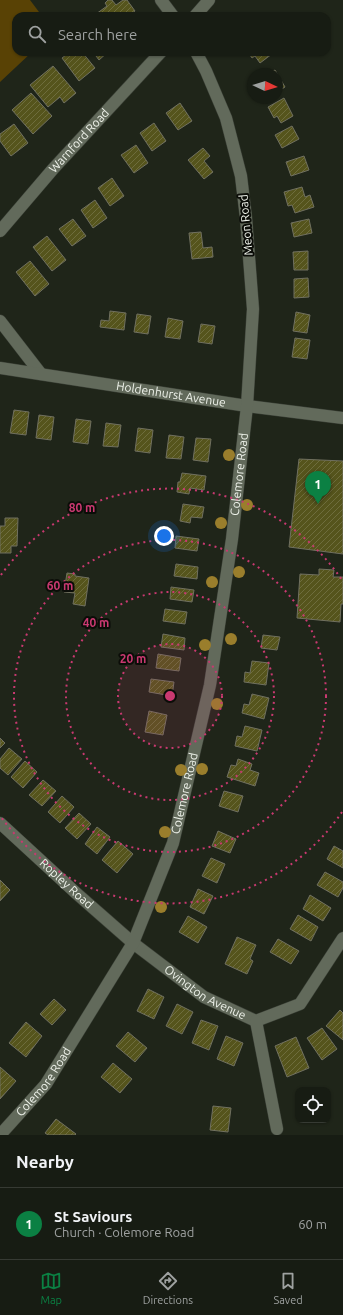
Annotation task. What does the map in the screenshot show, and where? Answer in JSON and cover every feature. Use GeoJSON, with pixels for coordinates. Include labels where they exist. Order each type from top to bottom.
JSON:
{"type":"FeatureCollection","features":[{"type":"Feature","properties":{"kind":"street"},"geometry":{"type":"LineString","coordinates":[[161,0],[170,12]]}},
{"type":"Feature","properties":{"kind":"street"},"geometry":{"type":"LineString","coordinates":[[198,12],[209,0]]}},
{"type":"Feature","properties":{"kind":"street","name":"Warnford Road"},"geometry":{"type":"LineString","coordinates":[[0,231],[53,169],[157,56]]}},
{"type":"Feature","properties":{"kind":"street","name":"Meon Road"},"geometry":{"type":"LineString","coordinates":[[198,56],[226,118],[241,176],[247,225],[252,309],[247,406]]}},
{"type":"Feature","properties":{"kind":"street"},"geometry":{"type":"LineString","coordinates":[[0,321],[41,374]]}},
{"type":"Feature","properties":{"kind":"street","name":"Holdenhurst Avenue"},"geometry":{"type":"LineString","coordinates":[[0,368],[247,406],[343,418]]}},
{"type":"Feature","properties":{"kind":"street","name":"Colemore Road"},"geometry":{"type":"LineString","coordinates":[[0,1135],[46,1084],[133,943],[172,843],[210,685],[232,539],[247,406]]}},
{"type":"Feature","properties":{"kind":"street","name":"Ropley Road"},"geometry":{"type":"LineString","coordinates":[[0,823],[133,943]]}},
{"type":"Feature","properties":{"kind":"street","name":"Ovington Avenue"},"geometry":{"type":"LineString","coordinates":[[133,943],[204,997],[256,1021],[300,1004],[343,938]]}},
{"type":"Feature","properties":{"kind":"street"},"geometry":{"type":"LineString","coordinates":[[256,1021],[277,1129]]}},
{"type":"Feature","properties":{"kind":"shaded area"},"geometry":{"type":"Polygon","coordinates":[[[0,0],[30,0],[39,12],[12,12],[12,56],[28,56],[0,82],[0,0]]]}},
{"type":"Feature","properties":{"kind":"building"},"geometry":{"type":"Polygon","coordinates":[[[108,0],[112,0],[116,5],[123,0],[127,0],[135,11],[99,12],[107,6],[105,3],[108,0]]]}},
{"type":"Feature","properties":{"kind":"building"},"geometry":{"type":"Polygon","coordinates":[[[65,56],[85,56],[95,68],[79,81],[62,58],[65,56]]]}},
{"type":"Feature","properties":{"kind":"building"},"geometry":{"type":"Polygon","coordinates":[[[96,56],[104,56],[99,60],[96,56]]]}},
{"type":"Feature","properties":{"kind":"building"},"geometry":{"type":"Polygon","coordinates":[[[255,56],[269,56],[260,63],[255,56]]]}},
{"type":"Feature","properties":{"kind":"building"},"geometry":{"type":"Polygon","coordinates":[[[53,66],[76,93],[64,103],[60,97],[48,107],[30,85],[53,66]]]}},
{"type":"Feature","properties":{"kind":"building"},"geometry":{"type":"Polygon","coordinates":[[[31,93],[52,116],[33,134],[12,110],[31,93]]]}},
{"type":"Feature","properties":{"kind":"building"},"geometry":{"type":"Polygon","coordinates":[[[283,99],[293,116],[281,123],[277,116],[274,118],[268,107],[273,104],[283,104],[283,99]]]}},
{"type":"Feature","properties":{"kind":"building"},"geometry":{"type":"Polygon","coordinates":[[[180,103],[192,121],[178,130],[166,113],[180,103]]]}},
{"type":"Feature","properties":{"kind":"building"},"geometry":{"type":"Polygon","coordinates":[[[154,123],[166,141],[152,151],[140,133],[154,123]]]}},
{"type":"Feature","properties":{"kind":"building"},"geometry":{"type":"Polygon","coordinates":[[[14,124],[28,143],[11,156],[0,141],[0,134],[14,124]]]}},
{"type":"Feature","properties":{"kind":"building"},"geometry":{"type":"Polygon","coordinates":[[[292,126],[299,139],[282,148],[275,135],[292,126]]]}},
{"type":"Feature","properties":{"kind":"building"},"geometry":{"type":"Polygon","coordinates":[[[136,145],[148,163],[134,173],[121,155],[136,145]]]}},
{"type":"Feature","properties":{"kind":"building"},"geometry":{"type":"Polygon","coordinates":[[[203,148],[210,156],[204,161],[213,172],[204,179],[188,160],[203,148]]]}},
{"type":"Feature","properties":{"kind":"building"},"geometry":{"type":"Polygon","coordinates":[[[304,156],[309,170],[291,176],[286,162],[304,156]]]}},
{"type":"Feature","properties":{"kind":"building"},"geometry":{"type":"Polygon","coordinates":[[[112,178],[124,196],[110,206],[98,188],[112,178]]]}},
{"type":"Feature","properties":{"kind":"building"},"geometry":{"type":"Polygon","coordinates":[[[302,187],[305,197],[310,195],[314,207],[295,213],[292,205],[288,206],[284,192],[302,187]]]}},
{"type":"Feature","properties":{"kind":"building"},"geometry":{"type":"Polygon","coordinates":[[[95,200],[107,218],[93,228],[81,210],[95,200]]]}},
{"type":"Feature","properties":{"kind":"building"},"geometry":{"type":"Polygon","coordinates":[[[73,219],[86,236],[72,246],[59,229],[73,219]]]}},
{"type":"Feature","properties":{"kind":"building"},"geometry":{"type":"Polygon","coordinates":[[[309,219],[312,233],[294,237],[291,223],[309,219]]]}},
{"type":"Feature","properties":{"kind":"building"},"geometry":{"type":"Polygon","coordinates":[[[201,232],[203,248],[212,247],[213,257],[192,259],[189,233],[201,232]]]}},
{"type":"Feature","properties":{"kind":"building"},"geometry":{"type":"Polygon","coordinates":[[[47,236],[66,260],[52,271],[33,247],[47,236]]]}},
{"type":"Feature","properties":{"kind":"building"},"geometry":{"type":"Polygon","coordinates":[[[308,251],[308,270],[294,270],[293,252],[308,251]]]}},
{"type":"Feature","properties":{"kind":"building"},"geometry":{"type":"Polygon","coordinates":[[[30,261],[49,284],[35,296],[16,272],[30,261]]]}},
{"type":"Feature","properties":{"kind":"building"},"geometry":{"type":"Polygon","coordinates":[[[308,278],[309,297],[294,298],[294,279],[308,278]]]}},
{"type":"Feature","properties":{"kind":"building"},"geometry":{"type":"Polygon","coordinates":[[[110,311],[126,313],[124,330],[100,327],[101,320],[109,321],[110,311]]]}},
{"type":"Feature","properties":{"kind":"building"},"geometry":{"type":"Polygon","coordinates":[[[296,312],[310,315],[307,333],[293,331],[296,312]]]}},
{"type":"Feature","properties":{"kind":"building"},"geometry":{"type":"Polygon","coordinates":[[[137,314],[151,316],[148,334],[134,332],[137,314]]]}},
{"type":"Feature","properties":{"kind":"building"},"geometry":{"type":"Polygon","coordinates":[[[168,318],[183,321],[180,339],[165,337],[168,318]]]}},
{"type":"Feature","properties":{"kind":"building"},"geometry":{"type":"Polygon","coordinates":[[[201,324],[215,326],[212,344],[198,342],[201,324]]]}},
{"type":"Feature","properties":{"kind":"building"},"geometry":{"type":"Polygon","coordinates":[[[295,338],[310,340],[307,359],[292,357],[295,338]]]}},
{"type":"Feature","properties":{"kind":"building"},"geometry":{"type":"Polygon","coordinates":[[[14,410],[29,412],[26,435],[10,433],[14,410]]]}},
{"type":"Feature","properties":{"kind":"building"},"geometry":{"type":"Polygon","coordinates":[[[39,415],[54,417],[51,440],[36,438],[39,415]]]}},
{"type":"Feature","properties":{"kind":"building"},"geometry":{"type":"Polygon","coordinates":[[[76,419],[91,421],[88,444],[73,442],[76,419]]]}},
{"type":"Feature","properties":{"kind":"building"},"geometry":{"type":"Polygon","coordinates":[[[106,423],[121,425],[118,447],[103,446],[106,423]]]}},
{"type":"Feature","properties":{"kind":"building"},"geometry":{"type":"Polygon","coordinates":[[[138,428],[153,430],[150,453],[135,451],[138,428]]]}},
{"type":"Feature","properties":{"kind":"building"},"geometry":{"type":"Polygon","coordinates":[[[169,435],[184,437],[181,459],[166,458],[169,435]]]}},
{"type":"Feature","properties":{"kind":"building"},"geometry":{"type":"Polygon","coordinates":[[[196,438],[211,439],[208,462],[193,460],[196,438]]]}},
{"type":"Feature","properties":{"kind":"building"},"geometry":{"type":"Polygon","coordinates":[[[299,459],[343,461],[343,554],[289,547],[299,459]]]}},
{"type":"Feature","properties":{"kind":"building"},"geometry":{"type":"Polygon","coordinates":[[[182,473],[206,476],[204,490],[190,488],[189,494],[177,492],[178,482],[180,482],[182,473]]]}},
{"type":"Feature","properties":{"kind":"building"},"geometry":{"type":"Polygon","coordinates":[[[183,504],[204,507],[202,518],[191,517],[190,523],[180,521],[183,504]]]}},
{"type":"Feature","properties":{"kind":"building"},"geometry":{"type":"Polygon","coordinates":[[[5,518],[18,518],[17,546],[11,546],[11,553],[0,553],[0,526],[5,526],[5,518]]]}},
{"type":"Feature","properties":{"kind":"building"},"geometry":{"type":"Polygon","coordinates":[[[176,536],[199,539],[197,551],[175,548],[176,536]]]}},
{"type":"Feature","properties":{"kind":"building"},"geometry":{"type":"Polygon","coordinates":[[[176,564],[198,567],[197,579],[174,576],[176,564]]]}},
{"type":"Feature","properties":{"kind":"building"},"geometry":{"type":"Polygon","coordinates":[[[319,569],[334,570],[333,577],[343,577],[343,604],[341,604],[340,622],[297,618],[300,574],[319,575],[319,569]]]}},
{"type":"Feature","properties":{"kind":"building"},"geometry":{"type":"Polygon","coordinates":[[[67,573],[89,578],[85,606],[73,604],[75,593],[64,592],[67,573]]]}},
{"type":"Feature","properties":{"kind":"building"},"geometry":{"type":"Polygon","coordinates":[[[171,587],[194,590],[192,602],[170,599],[171,587]]]}},
{"type":"Feature","properties":{"kind":"building"},"geometry":{"type":"Polygon","coordinates":[[[165,609],[187,612],[185,624],[163,621],[165,609]]]}},
{"type":"Feature","properties":{"kind":"building"},"geometry":{"type":"Polygon","coordinates":[[[163,634],[185,638],[184,650],[161,647],[163,634]]]}},
{"type":"Feature","properties":{"kind":"building"},"geometry":{"type":"Polygon","coordinates":[[[263,635],[280,637],[277,650],[261,648],[263,635]]]}},
{"type":"Feature","properties":{"kind":"building"},"geometry":{"type":"Polygon","coordinates":[[[158,654],[181,658],[179,671],[156,668],[158,654]]]}},
{"type":"Feature","properties":{"kind":"building"},"geometry":{"type":"Polygon","coordinates":[[[252,661],[269,663],[266,685],[244,682],[245,672],[250,673],[252,661]]]}},
{"type":"Feature","properties":{"kind":"building"},"geometry":{"type":"Polygon","coordinates":[[[151,679],[174,682],[172,696],[149,692],[151,679]]]}},
{"type":"Feature","properties":{"kind":"building"},"geometry":{"type":"Polygon","coordinates":[[[252,694],[269,698],[264,719],[242,713],[244,704],[249,705],[252,694]]]}},
{"type":"Feature","properties":{"kind":"building"},"geometry":{"type":"Polygon","coordinates":[[[149,711],[167,715],[163,735],[145,732],[149,711]]]}},
{"type":"Feature","properties":{"kind":"building"},"geometry":{"type":"Polygon","coordinates":[[[245,726],[262,730],[257,751],[235,746],[237,736],[242,737],[245,726]]]}},
{"type":"Feature","properties":{"kind":"building"},"geometry":{"type":"Polygon","coordinates":[[[0,738],[5,743],[0,748],[0,738]]]}},
{"type":"Feature","properties":{"kind":"building"},"geometry":{"type":"Polygon","coordinates":[[[9,748],[22,759],[8,775],[0,768],[0,759],[9,748]]]}},
{"type":"Feature","properties":{"kind":"building"},"geometry":{"type":"Polygon","coordinates":[[[238,759],[252,764],[250,770],[259,773],[255,786],[227,777],[231,765],[236,766],[238,759]]]}},
{"type":"Feature","properties":{"kind":"building"},"geometry":{"type":"Polygon","coordinates":[[[25,761],[37,772],[23,788],[11,777],[25,761]]]}},
{"type":"Feature","properties":{"kind":"building"},"geometry":{"type":"Polygon","coordinates":[[[43,780],[56,791],[42,806],[29,795],[43,780]]]}},
{"type":"Feature","properties":{"kind":"building"},"geometry":{"type":"Polygon","coordinates":[[[224,791],[243,796],[238,812],[219,806],[224,791]]]}},
{"type":"Feature","properties":{"kind":"building"},"geometry":{"type":"Polygon","coordinates":[[[62,796],[74,807],[60,823],[48,812],[62,796]]]}},
{"type":"Feature","properties":{"kind":"building"},"geometry":{"type":"Polygon","coordinates":[[[79,813],[91,824],[77,839],[65,828],[79,813]]]}},
{"type":"Feature","properties":{"kind":"building"},"geometry":{"type":"Polygon","coordinates":[[[97,827],[110,837],[97,854],[85,844],[97,827]]]}},
{"type":"Feature","properties":{"kind":"building"},"geometry":{"type":"Polygon","coordinates":[[[218,831],[236,839],[230,853],[212,846],[218,831]]]}},
{"type":"Feature","properties":{"kind":"building"},"geometry":{"type":"Polygon","coordinates":[[[118,841],[133,854],[117,873],[102,860],[118,841]]]}},
{"type":"Feature","properties":{"kind":"building"},"geometry":{"type":"Polygon","coordinates":[[[334,846],[343,851],[343,868],[327,859],[334,846]]]}},
{"type":"Feature","properties":{"kind":"building"},"geometry":{"type":"Polygon","coordinates":[[[211,858],[225,864],[217,883],[202,876],[211,858]]]}},
{"type":"Feature","properties":{"kind":"building"},"geometry":{"type":"Polygon","coordinates":[[[325,872],[343,882],[343,888],[338,897],[317,885],[325,872]]]}},
{"type":"Feature","properties":{"kind":"building"},"geometry":{"type":"Polygon","coordinates":[[[0,880],[10,890],[0,901],[0,880]]]}},
{"type":"Feature","properties":{"kind":"building"},"geometry":{"type":"Polygon","coordinates":[[[198,889],[213,896],[204,914],[190,907],[198,889]]]}},
{"type":"Feature","properties":{"kind":"building"},"geometry":{"type":"Polygon","coordinates":[[[310,895],[331,908],[323,921],[303,909],[310,895]]]}},
{"type":"Feature","properties":{"kind":"building"},"geometry":{"type":"Polygon","coordinates":[[[298,915],[318,927],[311,941],[290,929],[298,915]]]}},
{"type":"Feature","properties":{"kind":"building"},"geometry":{"type":"Polygon","coordinates":[[[188,916],[207,927],[198,943],[179,932],[188,916]]]}},
{"type":"Feature","properties":{"kind":"building"},"geometry":{"type":"Polygon","coordinates":[[[237,937],[256,945],[250,959],[253,961],[247,974],[225,964],[237,937]]]}},
{"type":"Feature","properties":{"kind":"building"},"geometry":{"type":"Polygon","coordinates":[[[278,939],[299,951],[291,964],[270,952],[278,939]]]}},
{"type":"Feature","properties":{"kind":"building"},"geometry":{"type":"Polygon","coordinates":[[[148,989],[164,997],[154,1019],[137,1011],[148,989]]]}},
{"type":"Feature","properties":{"kind":"building"},"geometry":{"type":"Polygon","coordinates":[[[54,999],[66,1010],[52,1025],[40,1014],[54,999]]]}},
{"type":"Feature","properties":{"kind":"building"},"geometry":{"type":"Polygon","coordinates":[[[177,1004],[193,1012],[182,1034],[166,1026],[177,1004]]]}},
{"type":"Feature","properties":{"kind":"building"},"geometry":{"type":"Polygon","coordinates":[[[340,1010],[343,1013],[343,1040],[326,1026],[340,1010]]]}},
{"type":"Feature","properties":{"kind":"building"},"geometry":{"type":"Polygon","coordinates":[[[201,1020],[218,1026],[209,1050],[192,1043],[201,1020]]]}},
{"type":"Feature","properties":{"kind":"building"},"geometry":{"type":"Polygon","coordinates":[[[26,1022],[42,1036],[26,1057],[9,1043],[26,1022]]]}},
{"type":"Feature","properties":{"kind":"building"},"geometry":{"type":"Polygon","coordinates":[[[322,1028],[337,1049],[322,1060],[307,1038],[322,1028]]]}},
{"type":"Feature","properties":{"kind":"building"},"geometry":{"type":"Polygon","coordinates":[[[128,1032],[147,1048],[135,1062],[116,1046],[128,1032]]]}},
{"type":"Feature","properties":{"kind":"building"},"geometry":{"type":"Polygon","coordinates":[[[226,1036],[243,1043],[234,1066],[217,1059],[226,1036]]]}},
{"type":"Feature","properties":{"kind":"building"},"geometry":{"type":"Polygon","coordinates":[[[296,1037],[309,1068],[287,1077],[275,1046],[296,1037]]]}},
{"type":"Feature","properties":{"kind":"building"},"geometry":{"type":"Polygon","coordinates":[[[113,1063],[132,1079],[120,1093],[101,1077],[113,1063]]]}},
{"type":"Feature","properties":{"kind":"building"},"geometry":{"type":"Polygon","coordinates":[[[0,1067],[16,1081],[0,1099],[0,1067]]]}},
{"type":"Feature","properties":{"kind":"building"},"geometry":{"type":"Polygon","coordinates":[[[213,1106],[231,1108],[228,1132],[210,1130],[213,1106]]]}},
{"type":"Feature","properties":{"kind":"building"},"geometry":{"type":"Polygon","coordinates":[[[56,1119],[76,1134],[48,1135],[45,1133],[56,1119]]]}},
{"type":"Feature","properties":{"kind":"place","name":"St Saviours"},"geometry":{"type":"Point","coordinates":[318,504]}}]}
